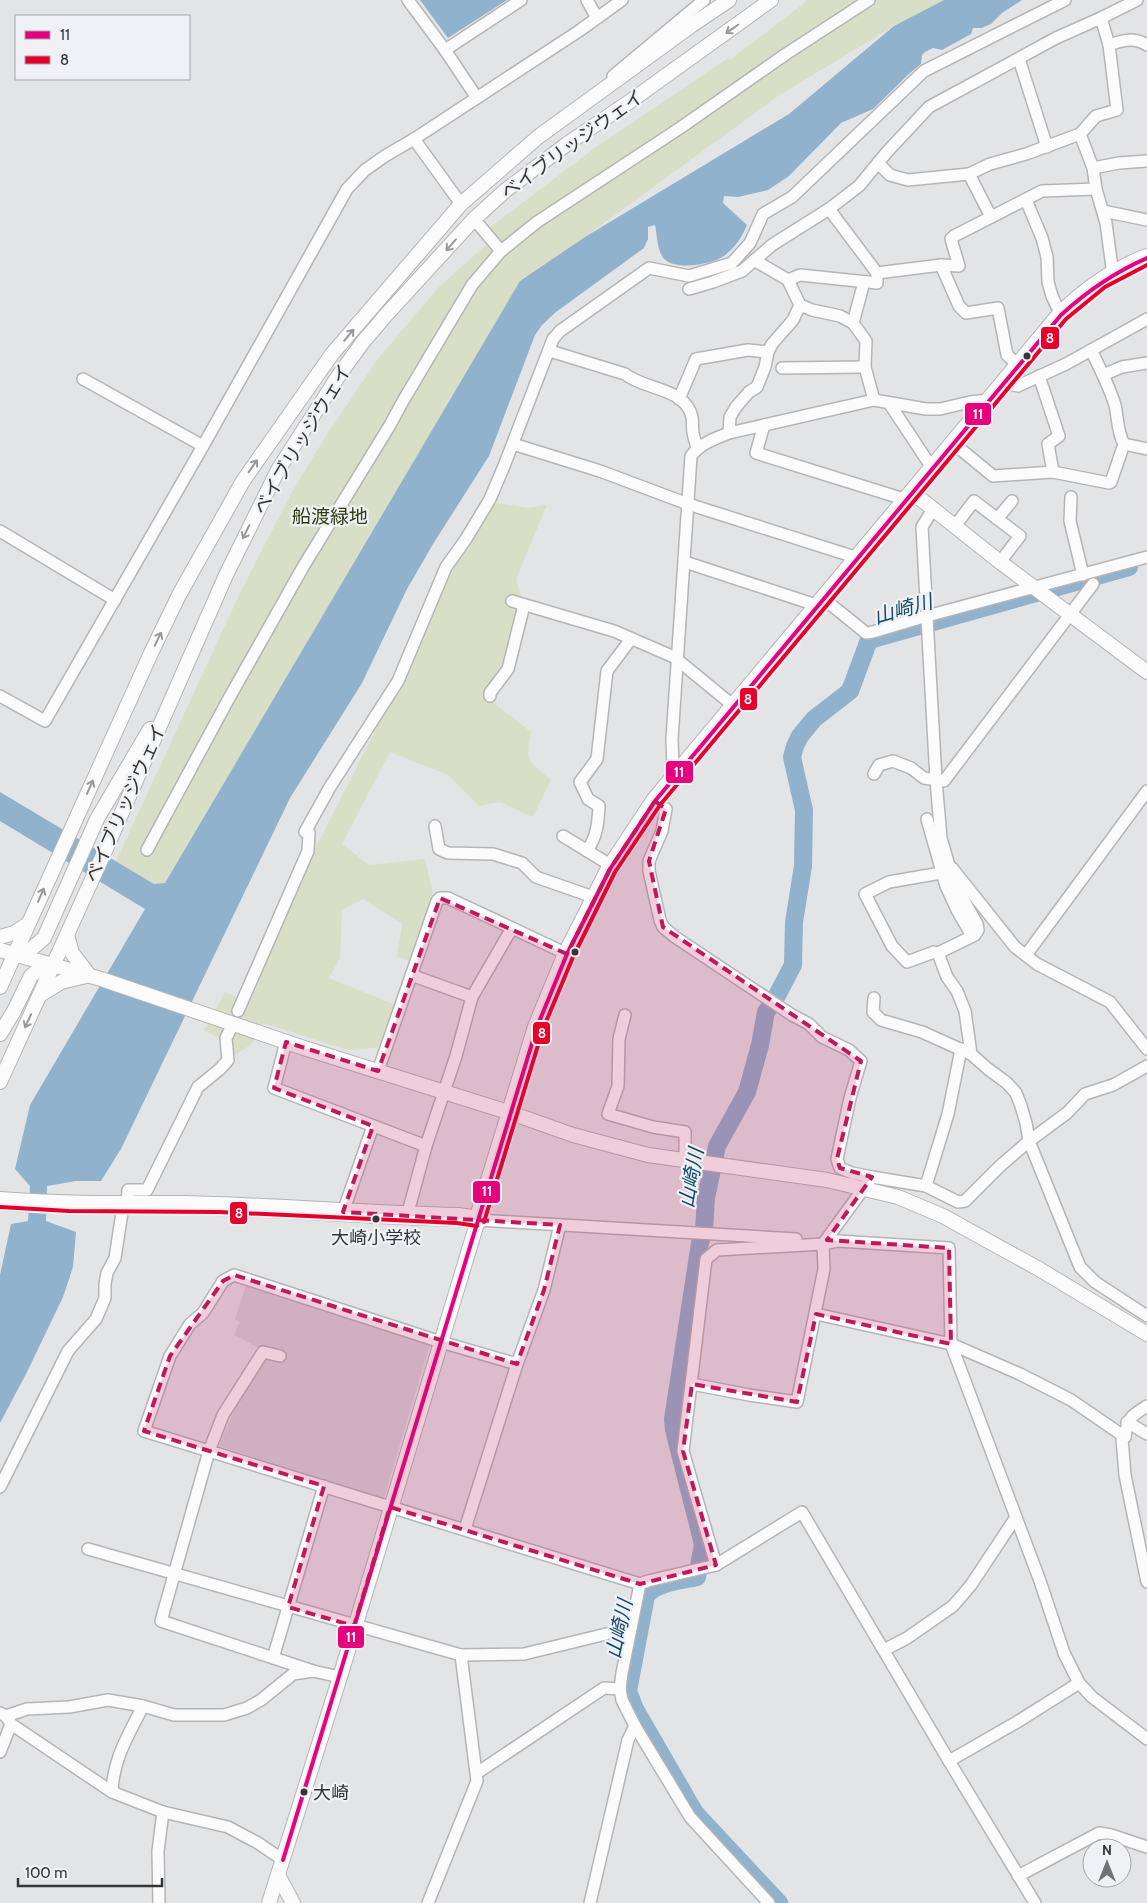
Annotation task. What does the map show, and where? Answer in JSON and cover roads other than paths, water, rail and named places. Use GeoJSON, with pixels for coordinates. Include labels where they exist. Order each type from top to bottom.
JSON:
{"type":"FeatureCollection","features":[{"type":"Feature","properties":{"kind":"main road"},"geometry":{"type":"LineString","coordinates":[[2,1202],[186,1206],[458,1217],[478,1220],[537,1027],[567,954],[612,866],[655,801],[1061,315],[1071,305],[1113,275],[1147,258]]}},
{"type":"Feature","properties":{"kind":"street"},"geometry":{"type":"LineString","coordinates":[[408,0],[477,98]]}},
{"type":"Feature","properties":{"kind":"street"},"geometry":{"type":"LineString","coordinates":[[445,50],[521,0]]}},
{"type":"Feature","properties":{"kind":"street"},"geometry":{"type":"LineString","coordinates":[[587,0],[598,18]]}},
{"type":"Feature","properties":{"kind":"street"},"geometry":{"type":"LineString","coordinates":[[0,696],[45,721],[203,446],[347,189],[365,170],[384,156],[477,98],[622,0]]}},
{"type":"Feature","properties":{"kind":"street"},"geometry":{"type":"LineString","coordinates":[[599,92],[618,71],[704,0]]}},
{"type":"Feature","properties":{"kind":"street","name":"ベイブリッジウェイ"},"geometry":{"type":"LineString","coordinates":[[0,987],[179,595],[235,494],[282,423],[332,354],[461,204],[538,137],[729,0]]}},
{"type":"Feature","properties":{"kind":"street","name":"ベイブリッジウェイ"},"geometry":{"type":"LineString","coordinates":[[0,1082],[105,851],[226,575],[278,470],[339,375],[363,342],[474,219],[506,190],[567,144],[632,100],[771,0]]}},
{"type":"Feature","properties":{"kind":"street"},"geometry":{"type":"LineString","coordinates":[[147,850],[303,567],[390,425],[472,285],[502,251],[537,222],[869,0]]}},
{"type":"Feature","properties":{"kind":"street"},"geometry":{"type":"LineString","coordinates":[[238,1012],[308,851],[309,833],[305,832],[330,788],[398,681],[446,567],[466,539],[490,499],[553,339],[560,330],[648,268],[688,276],[732,263],[750,243],[763,214],[792,197],[924,71],[1065,0]]}},
{"type":"Feature","properties":{"kind":"street"},"geometry":{"type":"LineString","coordinates":[[689,289],[742,271],[772,245],[829,209],[859,186],[914,122],[929,108],[1056,38],[1137,0]]}},
{"type":"Feature","properties":{"kind":"street"},"geometry":{"type":"LineString","coordinates":[[878,163],[890,175],[908,180],[969,174],[990,164],[1047,147],[1080,134],[1096,116],[1117,110],[1109,45],[1101,18]]}},
{"type":"Feature","properties":{"kind":"street"},"geometry":{"type":"LineString","coordinates":[[1109,45],[1138,39],[1147,45]]}},
{"type":"Feature","properties":{"kind":"street"},"geometry":{"type":"LineString","coordinates":[[1019,59],[1047,147]]}},
{"type":"Feature","properties":{"kind":"street"},"geometry":{"type":"LineString","coordinates":[[1080,134],[1093,168],[1096,189],[1103,211],[1113,275]]}},
{"type":"Feature","properties":{"kind":"street"},"geometry":{"type":"LineString","coordinates":[[414,139],[461,204]]}},
{"type":"Feature","properties":{"kind":"street"},"geometry":{"type":"LineString","coordinates":[[1093,168],[1119,163],[1147,161]]}},
{"type":"Feature","properties":{"kind":"street"},"geometry":{"type":"LineString","coordinates":[[969,174],[991,217]]}},
{"type":"Feature","properties":{"kind":"street"},"geometry":{"type":"LineString","coordinates":[[877,274],[942,265],[959,266],[951,244],[951,239],[954,236],[1042,191],[1096,189]]}},
{"type":"Feature","properties":{"kind":"street"},"geometry":{"type":"LineString","coordinates":[[1026,200],[1042,238],[1047,257],[1048,282],[1061,315]]}},
{"type":"Feature","properties":{"kind":"street"},"geometry":{"type":"LineString","coordinates":[[788,280],[800,275],[877,283],[877,274],[829,209]]}},
{"type":"Feature","properties":{"kind":"street"},"geometry":{"type":"LineString","coordinates":[[1103,211],[1147,220]]}},
{"type":"Feature","properties":{"kind":"street"},"geometry":{"type":"LineString","coordinates":[[474,219],[502,251]]}},
{"type":"Feature","properties":{"kind":"street"},"geometry":{"type":"LineString","coordinates":[[741,253],[753,262],[788,280],[800,305],[812,310],[840,316],[853,323],[866,341],[866,367],[874,400]]}},
{"type":"Feature","properties":{"kind":"street"},"geometry":{"type":"LineString","coordinates":[[942,265],[959,306],[966,313],[998,308],[1007,356],[1018,366]]}},
{"type":"Feature","properties":{"kind":"street"},"geometry":{"type":"LineString","coordinates":[[853,323],[864,282]]}},
{"type":"Feature","properties":{"kind":"street"},"geometry":{"type":"LineString","coordinates":[[729,434],[730,417],[749,392],[757,387],[772,344],[792,320],[800,305]]}},
{"type":"Feature","properties":{"kind":"street"},"geometry":{"type":"LineString","coordinates":[[1003,383],[1018,386],[1091,350],[1147,319]]}},
{"type":"Feature","properties":{"kind":"street"},"geometry":{"type":"LineString","coordinates":[[550,350],[625,374],[630,378],[680,399],[692,416],[693,434],[697,448]]}},
{"type":"Feature","properties":{"kind":"street"},"geometry":{"type":"LineString","coordinates":[[680,399],[696,359],[748,350],[768,352]]}},
{"type":"Feature","properties":{"kind":"street"},"geometry":{"type":"LineString","coordinates":[[1091,350],[1110,389],[1116,408],[1120,438],[1124,444],[1147,449]]}},
{"type":"Feature","properties":{"kind":"street"},"geometry":{"type":"LineString","coordinates":[[1103,374],[1122,367],[1147,363]]}},
{"type":"Feature","properties":{"kind":"street"},"geometry":{"type":"LineString","coordinates":[[782,368],[866,367]]}},
{"type":"Feature","properties":{"kind":"street"},"geometry":{"type":"LineString","coordinates":[[1039,376],[1059,436],[1048,444],[1053,472]]}},
{"type":"Feature","properties":{"kind":"street"},"geometry":{"type":"LineString","coordinates":[[83,379],[203,446]]}},
{"type":"Feature","properties":{"kind":"street"},"geometry":{"type":"LineString","coordinates":[[677,777],[673,768],[672,739],[691,456],[697,448],[708,441],[729,434],[874,400],[926,409],[940,409],[989,400]]}},
{"type":"Feature","properties":{"kind":"street"},"geometry":{"type":"LineString","coordinates":[[889,403],[932,468]]}},
{"type":"Feature","properties":{"kind":"street"},"geometry":{"type":"LineString","coordinates":[[764,425],[756,453],[910,496],[933,509],[1000,562],[1147,672]]}},
{"type":"Feature","properties":{"kind":"street"},"geometry":{"type":"LineString","coordinates":[[953,443],[993,476],[1053,472],[1109,483],[1111,482],[1124,444]]}},
{"type":"Feature","properties":{"kind":"street"},"geometry":{"type":"LineString","coordinates":[[513,444],[600,471],[688,504],[858,558]]}},
{"type":"Feature","properties":{"kind":"street"},"geometry":{"type":"LineString","coordinates":[[1071,498],[1070,520],[1083,574]]}},
{"type":"Feature","properties":{"kind":"street"},"geometry":{"type":"LineString","coordinates":[[997,519],[1012,500]]}},
{"type":"Feature","properties":{"kind":"street"},"geometry":{"type":"LineString","coordinates":[[955,526],[974,501],[1020,536],[1000,562]]}},
{"type":"Feature","properties":{"kind":"street"},"geometry":{"type":"LineString","coordinates":[[933,509],[922,527],[936,780],[945,869],[1016,947],[1037,964],[1110,1002],[1147,1049]]}},
{"type":"Feature","properties":{"kind":"street"},"geometry":{"type":"LineString","coordinates":[[0,531],[115,600]]}},
{"type":"Feature","properties":{"kind":"street"},"geometry":{"type":"LineString","coordinates":[[685,562],[822,603],[866,633],[927,621],[1039,591],[1083,574],[1147,557]]}},
{"type":"Feature","properties":{"kind":"street"},"geometry":{"type":"LineString","coordinates":[[874,774],[879,765],[892,761],[911,768],[924,778],[944,781],[1093,584]]}},
{"type":"Feature","properties":{"kind":"street"},"geometry":{"type":"LineString","coordinates":[[512,601],[614,631],[674,657],[735,707]]}},
{"type":"Feature","properties":{"kind":"street"},"geometry":{"type":"LineString","coordinates":[[490,696],[490,693],[508,669],[524,605]]}},
{"type":"Feature","properties":{"kind":"street"},"geometry":{"type":"LineString","coordinates":[[587,851],[595,840],[599,806],[588,799],[580,782],[596,759],[608,671],[631,639]]}},
{"type":"Feature","properties":{"kind":"street"},"geometry":{"type":"LineString","coordinates":[[15,954],[30,950],[44,938],[105,805],[173,694]]}},
{"type":"Feature","properties":{"kind":"street"},"geometry":{"type":"LineString","coordinates":[[1026,955],[1147,791]]}},
{"type":"Feature","properties":{"kind":"street"},"geometry":{"type":"LineString","coordinates":[[655,801],[666,809],[662,831],[649,860],[649,871],[663,927],[772,1002],[809,1024],[822,1037],[849,1050],[861,1061],[850,1098],[837,1159],[840,1168],[898,1197],[943,1216],[1039,1269],[1147,1334]]}},
{"type":"Feature","properties":{"kind":"street"},"geometry":{"type":"LineString","coordinates":[[927,819],[945,869],[977,924],[978,930],[972,936],[938,953],[934,952],[907,962],[892,946],[865,894],[889,882],[945,869]]}},
{"type":"Feature","properties":{"kind":"street"},"geometry":{"type":"LineString","coordinates":[[435,826],[439,849],[448,853],[493,854],[522,863],[536,877],[596,898]]}},
{"type":"Feature","properties":{"kind":"street"},"geometry":{"type":"LineString","coordinates":[[563,836],[612,866]]}},
{"type":"Feature","properties":{"kind":"street"},"geometry":{"type":"LineString","coordinates":[[378,1071],[437,901],[440,898],[448,898],[567,954]]}},
{"type":"Feature","properties":{"kind":"street"},"geometry":{"type":"LineString","coordinates":[[0,937],[14,933],[29,924]]}},
{"type":"Feature","properties":{"kind":"street"},"geometry":{"type":"LineString","coordinates":[[407,1216],[426,1146],[472,998],[512,928]]}},
{"type":"Feature","properties":{"kind":"street"},"geometry":{"type":"LineString","coordinates":[[67,935],[72,952],[95,978]]}},
{"type":"Feature","properties":{"kind":"street"},"geometry":{"type":"LineString","coordinates":[[0,950],[95,978],[286,1042],[511,1113],[573,1135],[622,1149],[648,1155],[827,1180],[926,1186],[958,1202],[965,1201],[1000,1166],[1067,1114],[1085,1094],[1112,1085],[1147,1066]]}},
{"type":"Feature","properties":{"kind":"street"},"geometry":{"type":"LineString","coordinates":[[926,1186],[966,1052],[965,1011],[956,990],[947,977],[938,953]]}},
{"type":"Feature","properties":{"kind":"street"},"geometry":{"type":"LineString","coordinates":[[0,1034],[14,1011],[31,976],[39,969],[54,965]]}},
{"type":"Feature","properties":{"kind":"street"},"geometry":{"type":"LineString","coordinates":[[411,975],[472,998]]}},
{"type":"Feature","properties":{"kind":"street"},"geometry":{"type":"LineString","coordinates":[[40,995],[61,982],[78,976],[95,978]]}},
{"type":"Feature","properties":{"kind":"street"},"geometry":{"type":"LineString","coordinates":[[874,998],[874,1012],[881,1020],[922,1032],[966,1052],[1007,1083],[1016,1093],[1026,1122],[1029,1142],[1080,1267],[1095,1282],[1147,1316]]}},
{"type":"Feature","properties":{"kind":"street"},"geometry":{"type":"LineString","coordinates":[[625,1015],[619,1039],[618,1086],[608,1114],[653,1127],[685,1132],[685,1160]]}},
{"type":"Feature","properties":{"kind":"street"},"geometry":{"type":"LineString","coordinates":[[0,1487],[68,1351],[96,1319],[105,1298],[105,1284],[115,1258],[128,1190],[147,1190],[198,1087],[228,1060],[226,1038],[230,1030]]}},
{"type":"Feature","properties":{"kind":"street"},"geometry":{"type":"LineString","coordinates":[[286,1042],[274,1088],[426,1146]]}},
{"type":"Feature","properties":{"kind":"street"},"geometry":{"type":"LineString","coordinates":[[343,1212],[373,1126]]}},
{"type":"Feature","properties":{"kind":"street"},"geometry":{"type":"LineString","coordinates":[[692,1384],[797,1402],[824,1269],[823,1244],[868,1182]]}},
{"type":"Feature","properties":{"kind":"street"},"geometry":{"type":"LineString","coordinates":[[259,1903],[270,1899],[283,1860],[478,1220],[799,1239],[823,1244]]}},
{"type":"Feature","properties":{"kind":"street"},"geometry":{"type":"LineString","coordinates":[[465,1529],[517,1364],[544,1290],[560,1226]]}},
{"type":"Feature","properties":{"kind":"street"},"geometry":{"type":"LineString","coordinates":[[716,1565],[683,1451],[706,1259],[717,1250],[823,1244],[838,1241],[949,1248],[951,1344],[1016,1517],[1064,1653],[1079,1683],[1092,1697],[1147,1739]]}},
{"type":"Feature","properties":{"kind":"street"},"geometry":{"type":"LineString","coordinates":[[517,1364],[441,1342],[234,1275],[223,1281],[203,1313],[190,1324],[170,1356],[144,1431],[640,1584],[716,1565],[802,1512],[948,1761],[1035,1903]]}},
{"type":"Feature","properties":{"kind":"street"},"geometry":{"type":"LineString","coordinates":[[816,1314],[951,1344],[1020,1374],[1071,1400],[1125,1438]]}},
{"type":"Feature","properties":{"kind":"street"},"geometry":{"type":"LineString","coordinates":[[280,1356],[263,1352],[224,1415],[209,1451],[161,1621],[312,1671],[340,1677]]}},
{"type":"Feature","properties":{"kind":"street"},"geometry":{"type":"LineString","coordinates":[[1147,1406],[1134,1414],[1127,1422],[1125,1438],[1122,1439],[1125,1475],[1147,1582]]}},
{"type":"Feature","properties":{"kind":"street"},"geometry":{"type":"LineString","coordinates":[[1127,1422],[1147,1434]]}},
{"type":"Feature","properties":{"kind":"street"},"geometry":{"type":"LineString","coordinates":[[273,1658],[324,1486]]}},
{"type":"Feature","properties":{"kind":"street"},"geometry":{"type":"LineString","coordinates":[[884,1650],[906,1638],[953,1606],[971,1585],[1016,1517]]}},
{"type":"Feature","properties":{"kind":"street"},"geometry":{"type":"LineString","coordinates":[[88,1549],[461,1655],[524,1654],[631,1628]]}},
{"type":"Feature","properties":{"kind":"street"},"geometry":{"type":"LineString","coordinates":[[640,1584],[620,1689],[622,1700],[635,1726],[690,1817],[769,1903]]}},
{"type":"Feature","properties":{"kind":"street"},"geometry":{"type":"LineString","coordinates":[[428,1903],[477,1781],[461,1655]]}},
{"type":"Feature","properties":{"kind":"street"},"geometry":{"type":"LineString","coordinates":[[5,1718],[28,1709],[70,1707],[108,1700],[142,1706],[174,1716],[224,1716],[248,1708],[293,1674],[312,1671]]}},
{"type":"Feature","properties":{"kind":"street"},"geometry":{"type":"LineString","coordinates":[[948,1761],[1017,1722],[1079,1683]]}},
{"type":"Feature","properties":{"kind":"street"},"geometry":{"type":"LineString","coordinates":[[477,1773],[604,1688],[620,1689]]}},
{"type":"Feature","properties":{"kind":"street"},"geometry":{"type":"LineString","coordinates":[[112,1792],[113,1774],[123,1746],[142,1706]]}},
{"type":"Feature","properties":{"kind":"street"},"geometry":{"type":"LineString","coordinates":[[5,1718],[112,1792],[163,1812],[228,1827],[258,1843],[283,1860]]}},
{"type":"Feature","properties":{"kind":"street"},"geometry":{"type":"LineString","coordinates":[[0,1752],[5,1718]]}},
{"type":"Feature","properties":{"kind":"street"},"geometry":{"type":"LineString","coordinates":[[590,1903],[628,1740],[635,1726]]}},
{"type":"Feature","properties":{"kind":"street"},"geometry":{"type":"LineString","coordinates":[[160,1903],[158,1851],[163,1812]]}},
{"type":"Feature","properties":{"kind":"street"},"geometry":{"type":"LineString","coordinates":[[1018,1876],[1099,1833],[1147,1846]]}},
{"type":"Feature","properties":{"kind":"street"},"geometry":{"type":"LineString","coordinates":[[278,1875],[293,1903]]}},
{"type":"Feature","properties":{"kind":"water"},"geometry":{"type":"Polygon","coordinates":[[[420,0],[507,0],[448,38],[420,0]]]}},
{"type":"Feature","properties":{"kind":"water"},"geometry":{"type":"Polygon","coordinates":[[[944,0],[1022,0],[1002,13],[991,24],[982,28],[973,28],[971,34],[942,50],[933,48],[925,52],[922,55],[921,64],[873,109],[841,123],[789,176],[768,190],[738,197],[724,196],[723,203],[747,225],[738,242],[724,256],[701,264],[674,264],[667,261],[660,253],[655,225],[648,227],[648,239],[644,248],[556,312],[542,325],[535,335],[489,456],[407,589],[362,683],[290,798],[121,1149],[101,1181],[76,1181],[47,1186],[46,1221],[76,1232],[73,1267],[63,1297],[0,1423],[0,1275],[11,1224],[28,1221],[30,1186],[15,1169],[30,1105],[145,909],[0,821],[0,792],[154,884],[165,883],[520,281],[585,237],[789,114],[894,26],[944,0]]]}},
{"type":"Feature","properties":{"kind":"waterway","name":"山崎川"},"geometry":{"type":"LineString","coordinates":[[779,1903],[695,1813],[635,1709],[628,1691],[646,1596],[650,1591],[662,1585],[697,1577],[703,1544],[674,1430],[673,1419],[700,1243],[704,1230],[706,1198],[717,1146],[747,1092],[760,1045],[766,1012],[773,1003],[793,965],[794,922],[803,866],[804,810],[792,757],[800,736],[814,719],[850,691],[869,640],[1129,567]]}},
{"type":"Feature","properties":{"kind":"place","name":"大崎小学校"},"geometry":{"type":"Point","coordinates":[376,1219]}},
{"type":"Feature","properties":{"kind":"place","name":"大崎"},"geometry":{"type":"Point","coordinates":[304,1792]}},
{"type":"Feature","properties":{"kind":"park label","name":"船渡緑地"},"geometry":{"type":"Point","coordinates":[330,516]}}]}
